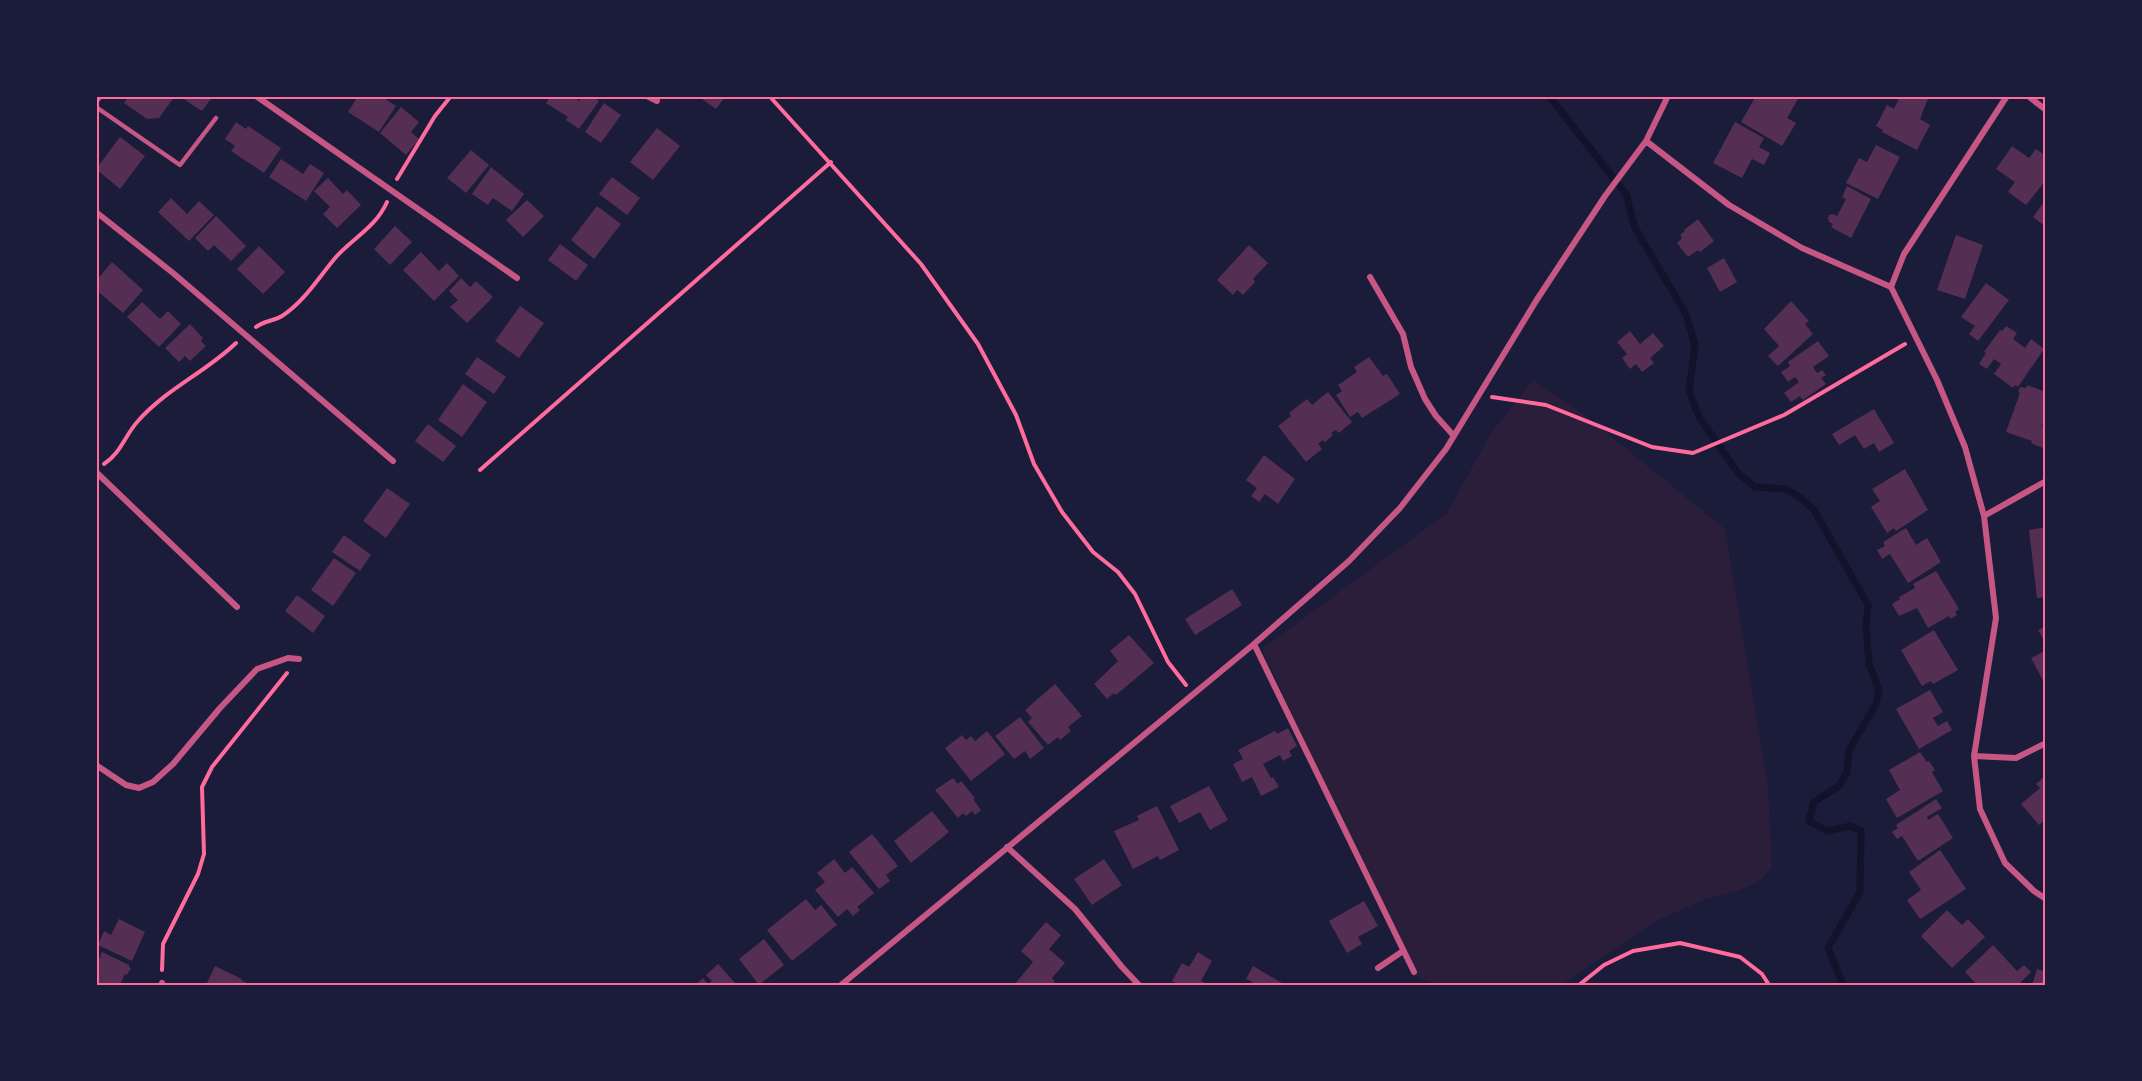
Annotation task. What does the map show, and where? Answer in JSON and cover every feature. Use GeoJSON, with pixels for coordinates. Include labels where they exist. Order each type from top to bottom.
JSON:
{"type":"FeatureCollection","features":[{"type":"Feature","properties":{"kind":"street"},"geometry":{"type":"LineString","coordinates":[[96,101],[100,96]]}},
{"type":"Feature","properties":{"kind":"street"},"geometry":{"type":"LineString","coordinates":[[256,96],[517,278]]}},
{"type":"Feature","properties":{"kind":"street"},"geometry":{"type":"LineString","coordinates":[[647,96],[657,101]]}},
{"type":"Feature","properties":{"kind":"street"},"geometry":{"type":"LineString","coordinates":[[840,985],[1254,644],[1349,561],[1400,508],[1454,436],[1536,301],[1605,196],[1646,141],[1668,96]]}},
{"type":"Feature","properties":{"kind":"street"},"geometry":{"type":"LineString","coordinates":[[1891,287],[1904,254],[2007,96]]}},
{"type":"Feature","properties":{"kind":"street"},"geometry":{"type":"LineString","coordinates":[[2028,96],[2046,110]]}},
{"type":"Feature","properties":{"kind":"street"},"geometry":{"type":"LineString","coordinates":[[1646,141],[1729,205],[1802,248],[1891,287],[1937,380],[1965,447],[1984,516],[1996,618],[1974,756],[1980,810],[2005,862],[2034,891],[2046,899]]}},
{"type":"Feature","properties":{"kind":"street"},"geometry":{"type":"LineString","coordinates":[[96,212],[173,273],[393,461]]}},
{"type":"Feature","properties":{"kind":"street"},"geometry":{"type":"LineString","coordinates":[[1370,277],[1403,334],[1411,367],[1425,399],[1436,416],[1454,436]]}},
{"type":"Feature","properties":{"kind":"street"},"geometry":{"type":"LineString","coordinates":[[96,471],[237,607]]}},
{"type":"Feature","properties":{"kind":"street"},"geometry":{"type":"LineString","coordinates":[[1984,516],[2046,481]]}},
{"type":"Feature","properties":{"kind":"street"},"geometry":{"type":"LineString","coordinates":[[1254,644],[1414,972]]}},
{"type":"Feature","properties":{"kind":"street"},"geometry":{"type":"LineString","coordinates":[[96,765],[126,785],[139,788],[153,782],[173,764],[220,708],[257,669],[288,658],[299,659]]}},
{"type":"Feature","properties":{"kind":"street"},"geometry":{"type":"LineString","coordinates":[[1974,756],[2016,758],[2046,743]]}},
{"type":"Feature","properties":{"kind":"street"},"geometry":{"type":"LineString","coordinates":[[1007,847],[1075,909],[1139,985]]}},
{"type":"Feature","properties":{"kind":"street"},"geometry":{"type":"LineString","coordinates":[[1378,968],[1403,951]]}},
{"type":"Feature","properties":{"kind":"lane"},"geometry":{"type":"LineString","coordinates":[[96,107],[180,165],[216,118]]}},
{"type":"Feature","properties":{"kind":"path"},"geometry":{"type":"LineString","coordinates":[[96,471],[119,451],[136,422],[149,410],[174,388],[228,351],[259,324],[281,316],[304,296],[338,255],[382,214],[402,171],[430,125],[452,96]]}},
{"type":"Feature","properties":{"kind":"path"},"geometry":{"type":"LineString","coordinates":[[771,99],[831,162],[921,264],[978,344],[1016,415],[1034,464],[1062,512],[1094,552],[1118,572],[1135,594],[1168,662],[1194,694]]}},
{"type":"Feature","properties":{"kind":"path"},"geometry":{"type":"LineString","coordinates":[[480,470],[831,162]]}},
{"type":"Feature","properties":{"kind":"path"},"geometry":{"type":"LineString","coordinates":[[1480,395],[1546,405],[1652,447],[1693,453],[1784,415],[1916,338]]}},
{"type":"Feature","properties":{"kind":"path"},"geometry":{"type":"LineString","coordinates":[[161,984],[163,944],[198,874],[204,855],[202,787],[212,767],[299,659]]}},
{"type":"Feature","properties":{"kind":"path"},"geometry":{"type":"LineString","coordinates":[[1579,985],[1604,965],[1633,951],[1680,943],[1740,957],[1761,974],[1769,985]]}},
{"type":"Feature","properties":{"kind":"shaded area"},"geometry":{"type":"Polygon","coordinates":[[[1533,380],[1585,415],[1725,529],[1768,785],[1772,868],[1758,882],[1738,891],[1706,899],[1656,921],[1561,985],[1439,985],[1414,976],[1262,649],[1447,513],[1491,433],[1533,380]]]}},
{"type":"Feature","properties":{"kind":"building"},"geometry":{"type":"Polygon","coordinates":[[[129,96],[175,96],[159,118],[147,119],[124,103],[129,96]]]}},
{"type":"Feature","properties":{"kind":"building"},"geometry":{"type":"Polygon","coordinates":[[[179,96],[213,96],[202,111],[179,96]]]}},
{"type":"Feature","properties":{"kind":"building"},"geometry":{"type":"Polygon","coordinates":[[[358,96],[381,96],[396,106],[379,132],[348,112],[358,96]]]}},
{"type":"Feature","properties":{"kind":"building"},"geometry":{"type":"Polygon","coordinates":[[[551,96],[572,96],[579,101],[582,96],[592,96],[599,101],[579,129],[566,120],[568,117],[546,103],[551,96]]]}},
{"type":"Feature","properties":{"kind":"building"},"geometry":{"type":"Polygon","coordinates":[[[698,96],[726,96],[716,109],[698,96]]]}},
{"type":"Feature","properties":{"kind":"building"},"geometry":{"type":"Polygon","coordinates":[[[1756,96],[1793,96],[1798,99],[1787,118],[1796,123],[1782,146],[1741,122],[1756,96]]]}},
{"type":"Feature","properties":{"kind":"building"},"geometry":{"type":"Polygon","coordinates":[[[1900,96],[1929,96],[1920,119],[1930,125],[1917,150],[1882,132],[1883,130],[1876,126],[1887,105],[1894,109],[1900,96]]]}},
{"type":"Feature","properties":{"kind":"building"},"geometry":{"type":"Polygon","coordinates":[[[604,103],[621,115],[601,143],[585,132],[604,103]]]}},
{"type":"Feature","properties":{"kind":"building"},"geometry":{"type":"Polygon","coordinates":[[[401,107],[419,122],[411,132],[419,139],[406,155],[380,133],[401,107]]]}},
{"type":"Feature","properties":{"kind":"building"},"geometry":{"type":"Polygon","coordinates":[[[236,122],[246,129],[248,126],[281,148],[264,173],[231,151],[235,146],[225,139],[236,122]]]}},
{"type":"Feature","properties":{"kind":"building"},"geometry":{"type":"Polygon","coordinates":[[[1735,122],[1764,138],[1759,147],[1770,153],[1764,165],[1752,159],[1742,178],[1713,163],[1735,122]]]}},
{"type":"Feature","properties":{"kind":"building"},"geometry":{"type":"Polygon","coordinates":[[[657,128],[680,146],[653,180],[630,162],[657,128]]]}},
{"type":"Feature","properties":{"kind":"building"},"geometry":{"type":"Polygon","coordinates":[[[120,137],[145,156],[120,189],[96,169],[120,137]]]}},
{"type":"Feature","properties":{"kind":"building"},"geometry":{"type":"Polygon","coordinates":[[[1876,145],[1900,157],[1878,199],[1846,183],[1859,158],[1867,162],[1876,145]]]}},
{"type":"Feature","properties":{"kind":"building"},"geometry":{"type":"Polygon","coordinates":[[[2012,146],[2029,158],[2036,149],[2046,156],[2046,180],[2026,205],[2008,192],[2015,182],[1996,169],[2012,146]]]}},
{"type":"Feature","properties":{"kind":"building"},"geometry":{"type":"Polygon","coordinates":[[[471,150],[489,165],[466,193],[447,178],[471,150]]]}},
{"type":"Feature","properties":{"kind":"building"},"geometry":{"type":"Polygon","coordinates":[[[281,159],[303,174],[310,164],[324,173],[306,201],[269,177],[281,159]]]}},
{"type":"Feature","properties":{"kind":"building"},"geometry":{"type":"Polygon","coordinates":[[[491,167],[524,194],[512,211],[493,198],[488,205],[472,194],[491,167]]]}},
{"type":"Feature","properties":{"kind":"building"},"geometry":{"type":"Polygon","coordinates":[[[612,177],[640,198],[627,215],[599,194],[612,177]]]}},
{"type":"Feature","properties":{"kind":"building"},"geometry":{"type":"Polygon","coordinates":[[[328,178],[343,194],[347,190],[361,205],[337,228],[323,214],[330,207],[314,191],[328,178]]]}},
{"type":"Feature","properties":{"kind":"building"},"geometry":{"type":"Polygon","coordinates":[[[1847,186],[1871,199],[1851,238],[1831,227],[1833,224],[1828,218],[1833,214],[1837,216],[1846,199],[1842,197],[1847,186]]]}},
{"type":"Feature","properties":{"kind":"building"},"geometry":{"type":"Polygon","coordinates":[[[171,198],[187,214],[199,201],[214,215],[189,241],[158,212],[171,198]]]}},
{"type":"Feature","properties":{"kind":"building"},"geometry":{"type":"Polygon","coordinates":[[[2046,199],[2046,227],[2033,217],[2046,199]]]}},
{"type":"Feature","properties":{"kind":"building"},"geometry":{"type":"Polygon","coordinates":[[[527,200],[544,216],[523,237],[506,220],[527,200]]]}},
{"type":"Feature","properties":{"kind":"building"},"geometry":{"type":"Polygon","coordinates":[[[597,206],[621,224],[594,259],[571,240],[597,206]]]}},
{"type":"Feature","properties":{"kind":"building"},"geometry":{"type":"Polygon","coordinates":[[[216,216],[246,246],[231,261],[214,245],[208,251],[195,238],[216,216]]]}},
{"type":"Feature","properties":{"kind":"building"},"geometry":{"type":"Polygon","coordinates":[[[1698,219],[1714,241],[1700,252],[1698,250],[1688,257],[1677,243],[1682,238],[1680,235],[1684,230],[1698,219]]]}},
{"type":"Feature","properties":{"kind":"building"},"geometry":{"type":"Polygon","coordinates":[[[395,226],[412,242],[390,265],[374,249],[395,226]]]}},
{"type":"Feature","properties":{"kind":"building"},"geometry":{"type":"Polygon","coordinates":[[[1956,235],[1983,245],[1965,299],[1937,290],[1956,235]]]}},
{"type":"Feature","properties":{"kind":"building"},"geometry":{"type":"Polygon","coordinates":[[[560,244],[588,265],[576,281],[548,260],[560,244]]]}},
{"type":"Feature","properties":{"kind":"building"},"geometry":{"type":"Polygon","coordinates":[[[1249,245],[1268,263],[1253,279],[1255,282],[1243,295],[1237,290],[1233,295],[1217,280],[1249,245]]]}},
{"type":"Feature","properties":{"kind":"building"},"geometry":{"type":"Polygon","coordinates":[[[259,246],[285,272],[263,294],[237,269],[259,246]]]}},
{"type":"Feature","properties":{"kind":"building"},"geometry":{"type":"Polygon","coordinates":[[[421,252],[439,271],[447,263],[459,276],[434,301],[403,270],[421,252]]]}},
{"type":"Feature","properties":{"kind":"building"},"geometry":{"type":"Polygon","coordinates":[[[1724,258],[1737,282],[1720,292],[1707,268],[1724,258]]]}},
{"type":"Feature","properties":{"kind":"building"},"geometry":{"type":"Polygon","coordinates":[[[112,262],[143,290],[123,313],[96,290],[96,281],[112,262]]]}},
{"type":"Feature","properties":{"kind":"building"},"geometry":{"type":"Polygon","coordinates":[[[461,278],[470,287],[476,281],[493,297],[467,323],[450,307],[458,300],[449,291],[461,278]]]}},
{"type":"Feature","properties":{"kind":"building"},"geometry":{"type":"Polygon","coordinates":[[[1986,283],[2009,300],[1978,341],[1969,334],[1975,326],[1961,317],[1986,283]]]}},
{"type":"Feature","properties":{"kind":"building"},"geometry":{"type":"Polygon","coordinates":[[[1791,301],[1809,321],[1805,324],[1813,334],[1778,366],[1768,356],[1779,346],[1764,329],[1791,301]]]}},
{"type":"Feature","properties":{"kind":"building"},"geometry":{"type":"Polygon","coordinates":[[[142,302],[160,319],[168,311],[181,324],[159,347],[127,317],[142,302]]]}},
{"type":"Feature","properties":{"kind":"building"},"geometry":{"type":"Polygon","coordinates":[[[520,306],[544,323],[519,358],[495,341],[520,306]]]}},
{"type":"Feature","properties":{"kind":"building"},"geometry":{"type":"Polygon","coordinates":[[[190,324],[203,338],[201,341],[206,346],[190,361],[185,356],[179,362],[165,348],[190,324]]]}},
{"type":"Feature","properties":{"kind":"building"},"geometry":{"type":"Polygon","coordinates":[[[2006,326],[2017,333],[2013,339],[2025,348],[2031,339],[2044,349],[2018,387],[2015,385],[2013,388],[1994,374],[2001,364],[1994,359],[1987,369],[1979,364],[1986,353],[1984,352],[2000,330],[2002,331],[2006,326]]]}},
{"type":"Feature","properties":{"kind":"building"},"geometry":{"type":"Polygon","coordinates":[[[1630,331],[1640,344],[1653,333],[1664,346],[1650,358],[1654,363],[1642,372],[1636,364],[1630,369],[1622,358],[1627,354],[1617,342],[1630,331]]]}},
{"type":"Feature","properties":{"kind":"building"},"geometry":{"type":"Polygon","coordinates":[[[1818,341],[1829,356],[1813,367],[1817,373],[1822,370],[1826,375],[1821,378],[1826,384],[1803,400],[1800,396],[1791,402],[1784,393],[1799,382],[1795,377],[1788,382],[1781,372],[1790,366],[1788,362],[1818,341]]]}},
{"type":"Feature","properties":{"kind":"building"},"geometry":{"type":"Polygon","coordinates":[[[477,357],[506,377],[494,394],[465,374],[477,357]]]}},
{"type":"Feature","properties":{"kind":"building"},"geometry":{"type":"Polygon","coordinates":[[[1369,357],[1383,376],[1387,374],[1400,394],[1362,418],[1358,412],[1350,417],[1336,395],[1342,391],[1338,385],[1357,372],[1354,367],[1369,357]]]}},
{"type":"Feature","properties":{"kind":"building"},"geometry":{"type":"Polygon","coordinates":[[[463,384],[487,402],[462,437],[438,420],[463,384]]]}},
{"type":"Feature","properties":{"kind":"building"},"geometry":{"type":"Polygon","coordinates":[[[2027,385],[2046,392],[2046,416],[2042,426],[2046,427],[2046,438],[2043,448],[2031,443],[2032,441],[2006,432],[2020,387],[2026,388],[2027,385]]]}},
{"type":"Feature","properties":{"kind":"building"},"geometry":{"type":"Polygon","coordinates":[[[1328,392],[1352,422],[1339,433],[1336,430],[1331,433],[1333,435],[1325,442],[1323,440],[1318,444],[1322,449],[1306,462],[1278,426],[1291,416],[1289,413],[1307,399],[1312,405],[1328,392]]]}},
{"type":"Feature","properties":{"kind":"building"},"geometry":{"type":"Polygon","coordinates":[[[1874,409],[1894,443],[1879,452],[1874,443],[1864,449],[1855,435],[1839,445],[1832,434],[1874,409]]]}},
{"type":"Feature","properties":{"kind":"building"},"geometry":{"type":"Polygon","coordinates":[[[428,424],[456,446],[443,462],[415,441],[428,424]]]}},
{"type":"Feature","properties":{"kind":"building"},"geometry":{"type":"Polygon","coordinates":[[[1264,455],[1295,479],[1278,504],[1265,494],[1259,502],[1251,496],[1257,488],[1246,480],[1264,455]]]}},
{"type":"Feature","properties":{"kind":"building"},"geometry":{"type":"Polygon","coordinates":[[[1905,469],[1928,510],[1896,531],[1894,528],[1887,533],[1871,507],[1880,501],[1872,489],[1905,469]]]}},
{"type":"Feature","properties":{"kind":"building"},"geometry":{"type":"Polygon","coordinates":[[[387,488],[410,504],[386,538],[363,521],[387,488]]]}},
{"type":"Feature","properties":{"kind":"building"},"geometry":{"type":"Polygon","coordinates":[[[2046,527],[2046,597],[2037,598],[2029,530],[2046,527]]]}},
{"type":"Feature","properties":{"kind":"building"},"geometry":{"type":"Polygon","coordinates":[[[1906,528],[1916,545],[1927,538],[1941,562],[1908,583],[1890,554],[1882,559],[1877,550],[1885,546],[1883,542],[1906,528]]]}},
{"type":"Feature","properties":{"kind":"building"},"geometry":{"type":"Polygon","coordinates":[[[344,535],[371,555],[360,571],[332,552],[344,535]]]}},
{"type":"Feature","properties":{"kind":"building"},"geometry":{"type":"Polygon","coordinates":[[[334,558],[356,573],[333,606],[311,590],[334,558]]]}},
{"type":"Feature","properties":{"kind":"building"},"geometry":{"type":"Polygon","coordinates":[[[1936,571],[1959,609],[1955,612],[1957,615],[1950,619],[1949,616],[1928,628],[1917,608],[1899,616],[1892,604],[1915,588],[1913,584],[1936,571]]]}},
{"type":"Feature","properties":{"kind":"building"},"geometry":{"type":"Polygon","coordinates":[[[1232,589],[1242,605],[1195,635],[1185,619],[1232,589]]]}},
{"type":"Feature","properties":{"kind":"building"},"geometry":{"type":"Polygon","coordinates":[[[297,595],[325,616],[313,633],[285,611],[297,595]]]}},
{"type":"Feature","properties":{"kind":"building"},"geometry":{"type":"Polygon","coordinates":[[[2046,626],[2046,644],[2038,630],[2046,626]]]}},
{"type":"Feature","properties":{"kind":"building"},"geometry":{"type":"Polygon","coordinates":[[[1934,630],[1958,670],[1933,684],[1931,681],[1922,686],[1901,650],[1934,630]]]}},
{"type":"Feature","properties":{"kind":"building"},"geometry":{"type":"Polygon","coordinates":[[[1129,635],[1154,663],[1116,695],[1114,693],[1107,699],[1094,684],[1118,661],[1110,651],[1129,635]]]}},
{"type":"Feature","properties":{"kind":"building"},"geometry":{"type":"Polygon","coordinates":[[[2046,650],[2046,686],[2031,658],[2046,650]]]}},
{"type":"Feature","properties":{"kind":"building"},"geometry":{"type":"Polygon","coordinates":[[[1055,684],[1082,716],[1068,727],[1071,731],[1060,740],[1058,737],[1048,745],[1028,722],[1032,718],[1025,710],[1055,684]]]}},
{"type":"Feature","properties":{"kind":"building"},"geometry":{"type":"Polygon","coordinates":[[[1930,690],[1943,712],[1933,718],[1938,726],[1947,721],[1952,730],[1919,749],[1896,709],[1930,690]]]}},
{"type":"Feature","properties":{"kind":"building"},"geometry":{"type":"Polygon","coordinates":[[[1020,717],[1044,748],[1030,759],[1025,751],[1014,759],[995,736],[1020,717]]]}},
{"type":"Feature","properties":{"kind":"building"},"geometry":{"type":"Polygon","coordinates":[[[1288,728],[1297,746],[1289,751],[1292,756],[1283,761],[1280,755],[1263,764],[1279,787],[1261,796],[1252,777],[1242,782],[1233,764],[1243,759],[1238,750],[1275,731],[1277,734],[1288,728]]]}},
{"type":"Feature","properties":{"kind":"building"},"geometry":{"type":"Polygon","coordinates":[[[987,731],[1005,754],[971,781],[945,748],[962,735],[966,740],[971,736],[975,741],[987,731]]]}},
{"type":"Feature","properties":{"kind":"building"},"geometry":{"type":"Polygon","coordinates":[[[1920,752],[1935,770],[1932,772],[1943,791],[1897,818],[1886,799],[1900,790],[1889,770],[1920,752]]]}},
{"type":"Feature","properties":{"kind":"building"},"geometry":{"type":"Polygon","coordinates":[[[2046,775],[2046,819],[2039,825],[2021,804],[2040,788],[2036,784],[2046,775]]]}},
{"type":"Feature","properties":{"kind":"building"},"geometry":{"type":"Polygon","coordinates":[[[953,778],[958,784],[961,781],[975,798],[973,799],[981,810],[975,815],[972,811],[966,816],[963,813],[958,818],[935,790],[953,778]]]}},
{"type":"Feature","properties":{"kind":"building"},"geometry":{"type":"Polygon","coordinates":[[[1209,786],[1228,820],[1210,830],[1200,812],[1179,823],[1170,806],[1209,786]]]}},
{"type":"Feature","properties":{"kind":"building"},"geometry":{"type":"Polygon","coordinates":[[[1936,799],[1942,808],[1927,817],[1928,820],[1938,814],[1953,838],[1918,861],[1902,836],[1897,839],[1892,832],[1898,828],[1896,825],[1936,799]]]}},
{"type":"Feature","properties":{"kind":"building"},"geometry":{"type":"Polygon","coordinates":[[[1157,806],[1179,850],[1160,860],[1158,856],[1133,869],[1114,831],[1139,820],[1137,816],[1157,806]]]}},
{"type":"Feature","properties":{"kind":"building"},"geometry":{"type":"Polygon","coordinates":[[[932,811],[949,832],[911,863],[894,841],[932,811]]]}},
{"type":"Feature","properties":{"kind":"building"},"geometry":{"type":"Polygon","coordinates":[[[872,834],[898,866],[886,875],[890,881],[879,889],[849,852],[872,834]]]}},
{"type":"Feature","properties":{"kind":"building"},"geometry":{"type":"Polygon","coordinates":[[[1940,850],[1966,889],[1920,919],[1907,900],[1921,890],[1909,872],[1940,850]]]}},
{"type":"Feature","properties":{"kind":"building"},"geometry":{"type":"Polygon","coordinates":[[[834,859],[845,873],[852,867],[874,893],[857,907],[860,910],[853,916],[847,909],[838,917],[815,890],[825,882],[817,873],[834,859]]]}},
{"type":"Feature","properties":{"kind":"building"},"geometry":{"type":"Polygon","coordinates":[[[1104,859],[1122,885],[1092,905],[1074,879],[1104,859]]]}},
{"type":"Feature","properties":{"kind":"building"},"geometry":{"type":"Polygon","coordinates":[[[806,899],[815,910],[821,905],[837,925],[792,961],[767,930],[806,899]]]}},
{"type":"Feature","properties":{"kind":"building"},"geometry":{"type":"Polygon","coordinates":[[[1364,901],[1378,926],[1358,937],[1362,944],[1347,953],[1329,921],[1364,901]]]}},
{"type":"Feature","properties":{"kind":"building"},"geometry":{"type":"Polygon","coordinates":[[[1947,910],[1962,925],[1968,919],[1985,937],[1952,968],[1921,936],[1947,910]]]}},
{"type":"Feature","properties":{"kind":"building"},"geometry":{"type":"Polygon","coordinates":[[[119,919],[145,932],[132,961],[98,945],[104,931],[111,935],[119,919]]]}},
{"type":"Feature","properties":{"kind":"building"},"geometry":{"type":"Polygon","coordinates":[[[1046,922],[1061,935],[1049,949],[1065,963],[1052,978],[1055,981],[1051,985],[1014,985],[1033,962],[1021,951],[1046,922]]]}},
{"type":"Feature","properties":{"kind":"building"},"geometry":{"type":"Polygon","coordinates":[[[764,939],[784,965],[759,985],[739,959],[764,939]]]}},
{"type":"Feature","properties":{"kind":"building"},"geometry":{"type":"Polygon","coordinates":[[[1993,945],[2017,971],[2024,965],[2031,972],[2018,985],[1977,985],[1965,972],[1993,945]]]}},
{"type":"Feature","properties":{"kind":"building"},"geometry":{"type":"Polygon","coordinates":[[[102,952],[131,968],[120,985],[96,985],[96,958],[99,959],[102,952]]]}},
{"type":"Feature","properties":{"kind":"building"},"geometry":{"type":"Polygon","coordinates":[[[1198,952],[1212,961],[1201,981],[1208,985],[1179,985],[1172,981],[1182,963],[1189,967],[1198,952]]]}},
{"type":"Feature","properties":{"kind":"building"},"geometry":{"type":"Polygon","coordinates":[[[718,964],[737,985],[695,985],[703,978],[708,984],[712,981],[706,975],[718,964]]]}},
{"type":"Feature","properties":{"kind":"building"},"geometry":{"type":"Polygon","coordinates":[[[215,966],[242,979],[251,985],[206,985],[215,966]]]}},
{"type":"Feature","properties":{"kind":"building"},"geometry":{"type":"Polygon","coordinates":[[[1253,966],[1282,983],[1280,985],[1251,985],[1252,982],[1246,979],[1253,966]]]}},
{"type":"Feature","properties":{"kind":"building"},"geometry":{"type":"Polygon","coordinates":[[[2037,969],[2046,972],[2043,982],[2046,985],[2032,985],[2037,969]]]}},
{"type":"Feature","properties":{"kind":"waterway"},"geometry":{"type":"LineString","coordinates":[[1549,96],[1626,194],[1635,228],[1686,314],[1695,345],[1689,391],[1699,417],[1738,473],[1755,487],[1786,489],[1801,498],[1814,510],[1868,605],[1866,627],[1869,664],[1879,689],[1876,704],[1849,750],[1847,772],[1840,785],[1814,802],[1809,821],[1827,831],[1851,826],[1861,831],[1860,892],[1828,948],[1843,985]]}}]}
